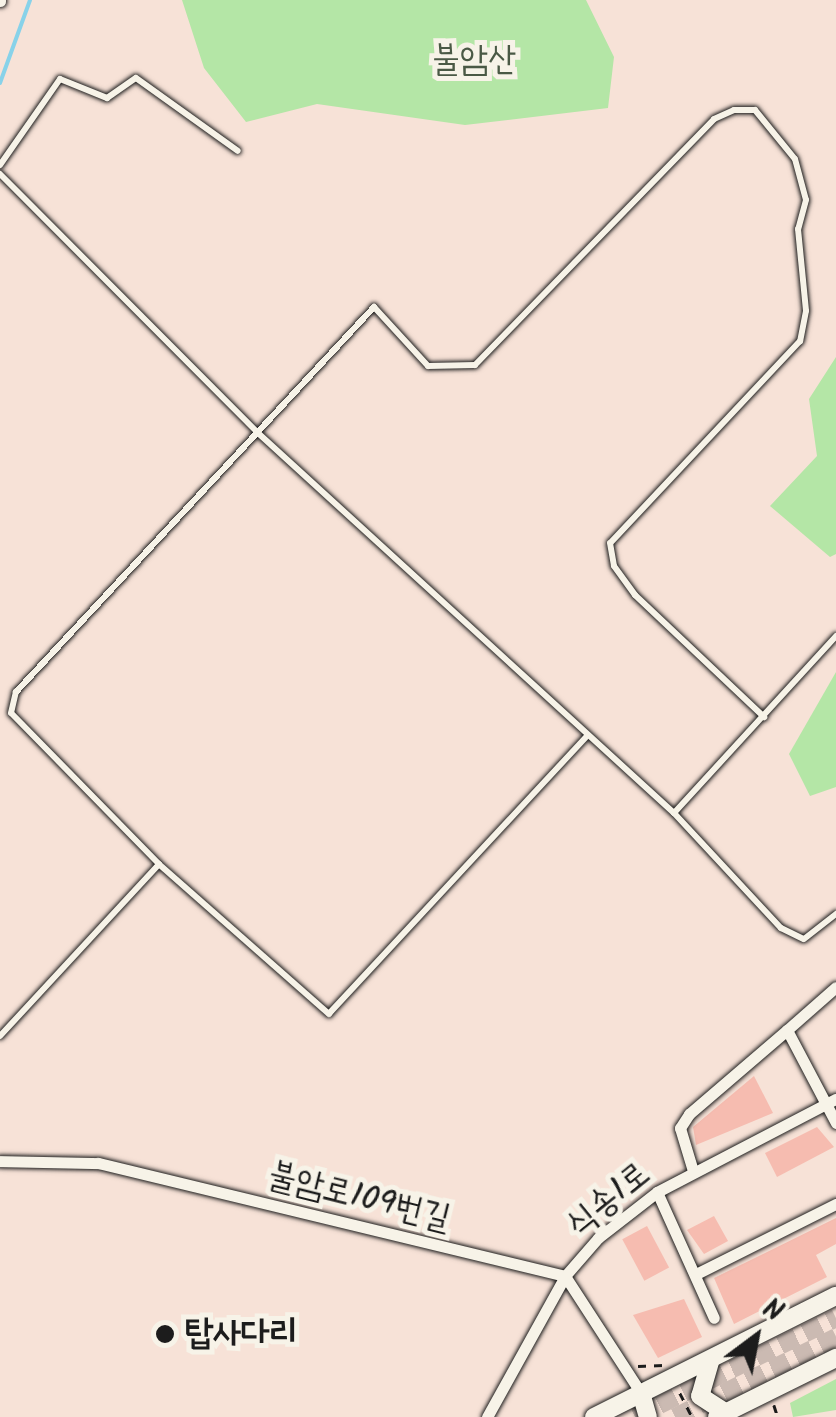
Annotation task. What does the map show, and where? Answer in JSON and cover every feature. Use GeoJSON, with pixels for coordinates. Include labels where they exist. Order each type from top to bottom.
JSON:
{"type":"FeatureCollection","features":[{"type":"Feature","properties":{"kind":"street"},"geometry":{"type":"LineString","coordinates":[[693,1171],[680,1128],[688,1114],[836,987]]}},
{"type":"Feature","properties":{"kind":"street"},"geometry":{"type":"LineString","coordinates":[[787,1030],[831,1101],[836,1122]]}},
{"type":"Feature","properties":{"kind":"street","name":"식송1로"},"geometry":{"type":"LineString","coordinates":[[487,1417],[564,1276],[657,1192],[831,1101]]}},
{"type":"Feature","properties":{"kind":"street","name":"불암로109번길"},"geometry":{"type":"LineString","coordinates":[[0,1160],[98,1163],[564,1276]]}},
{"type":"Feature","properties":{"kind":"street"},"geometry":{"type":"LineString","coordinates":[[657,1192],[714,1318]]}},
{"type":"Feature","properties":{"kind":"street"},"geometry":{"type":"LineString","coordinates":[[696,1274],[836,1204]]}},
{"type":"Feature","properties":{"kind":"street"},"geometry":{"type":"LineString","coordinates":[[564,1276],[641,1394],[648,1417]]}},
{"type":"Feature","properties":{"kind":"street"},"geometry":{"type":"LineString","coordinates":[[594,1417],[836,1296]]}},
{"type":"Feature","properties":{"kind":"street"},"geometry":{"type":"LineString","coordinates":[[714,1358],[700,1376],[700,1396],[722,1415],[836,1358]]}},
{"type":"Feature","properties":{"kind":"lane"},"geometry":{"type":"LineString","coordinates":[[0,165],[60,80],[107,98],[136,78],[238,151]]}},
{"type":"Feature","properties":{"kind":"lane"},"geometry":{"type":"LineString","coordinates":[[587,736],[330,1014],[159,864],[11,713],[16,692],[374,306],[428,366],[476,364],[714,119],[756,110],[795,160],[806,200],[798,229],[806,312],[800,341],[610,542],[614,566],[636,595],[764,717]]}},
{"type":"Feature","properties":{"kind":"lane"},"geometry":{"type":"LineString","coordinates":[[0,174],[258,433],[674,813],[793,936],[804,938],[836,914]]}},
{"type":"Feature","properties":{"kind":"lane"},"geometry":{"type":"LineString","coordinates":[[674,813],[836,636]]}},
{"type":"Feature","properties":{"kind":"lane"},"geometry":{"type":"LineString","coordinates":[[0,1036],[159,864]]}},
{"type":"Feature","properties":{"kind":"path"},"geometry":{"type":"LineString","coordinates":[[648,1362],[666,1365]]}},
{"type":"Feature","properties":{"kind":"green space","name":"불암산"},"geometry":{"type":"Polygon","coordinates":[[[182,0],[586,0],[614,57],[608,108],[465,125],[317,104],[246,122],[204,68],[182,0]]]}},
{"type":"Feature","properties":{"kind":"green space"},"geometry":{"type":"Polygon","coordinates":[[[836,357],[836,554],[830,557],[770,506],[817,456],[809,399],[836,357]]]}},
{"type":"Feature","properties":{"kind":"green space"},"geometry":{"type":"Polygon","coordinates":[[[836,672],[836,787],[810,796],[789,754],[836,672]]]}},
{"type":"Feature","properties":{"kind":"green space"},"geometry":{"type":"Polygon","coordinates":[[[836,1379],[836,1410],[793,1417],[790,1403],[836,1379]]]}},
{"type":"Feature","properties":{"kind":"building"},"geometry":{"type":"Polygon","coordinates":[[[754,1076],[773,1113],[696,1145],[693,1127],[754,1076]]]}},
{"type":"Feature","properties":{"kind":"building"},"geometry":{"type":"Polygon","coordinates":[[[817,1127],[834,1147],[777,1177],[765,1153],[817,1127]]]}},
{"type":"Feature","properties":{"kind":"building"},"geometry":{"type":"Polygon","coordinates":[[[714,1216],[728,1241],[704,1254],[687,1230],[714,1216]]]}},
{"type":"Feature","properties":{"kind":"building"},"geometry":{"type":"Polygon","coordinates":[[[836,1218],[836,1244],[816,1255],[827,1277],[734,1324],[714,1278],[836,1218]]]}},
{"type":"Feature","properties":{"kind":"building"},"geometry":{"type":"Polygon","coordinates":[[[647,1226],[669,1267],[644,1281],[622,1239],[647,1226]]]}},
{"type":"Feature","properties":{"kind":"building"},"geometry":{"type":"Polygon","coordinates":[[[684,1299],[702,1337],[658,1358],[633,1315],[684,1299]]]}},
{"type":"Feature","properties":{"kind":"waterway"},"geometry":{"type":"LineString","coordinates":[[0,83],[30,0]]}},
{"type":"Feature","properties":{"kind":"tunnel"},"geometry":{"type":"LineString","coordinates":[[635,1417],[836,1318]]}},
{"type":"Feature","properties":{"kind":"tunnel"},"geometry":{"type":"LineString","coordinates":[[675,1417],[836,1337]]}},
{"type":"Feature","properties":{"kind":"place","name":"탑사다리"},"geometry":{"type":"Point","coordinates":[165,1334]}}]}
